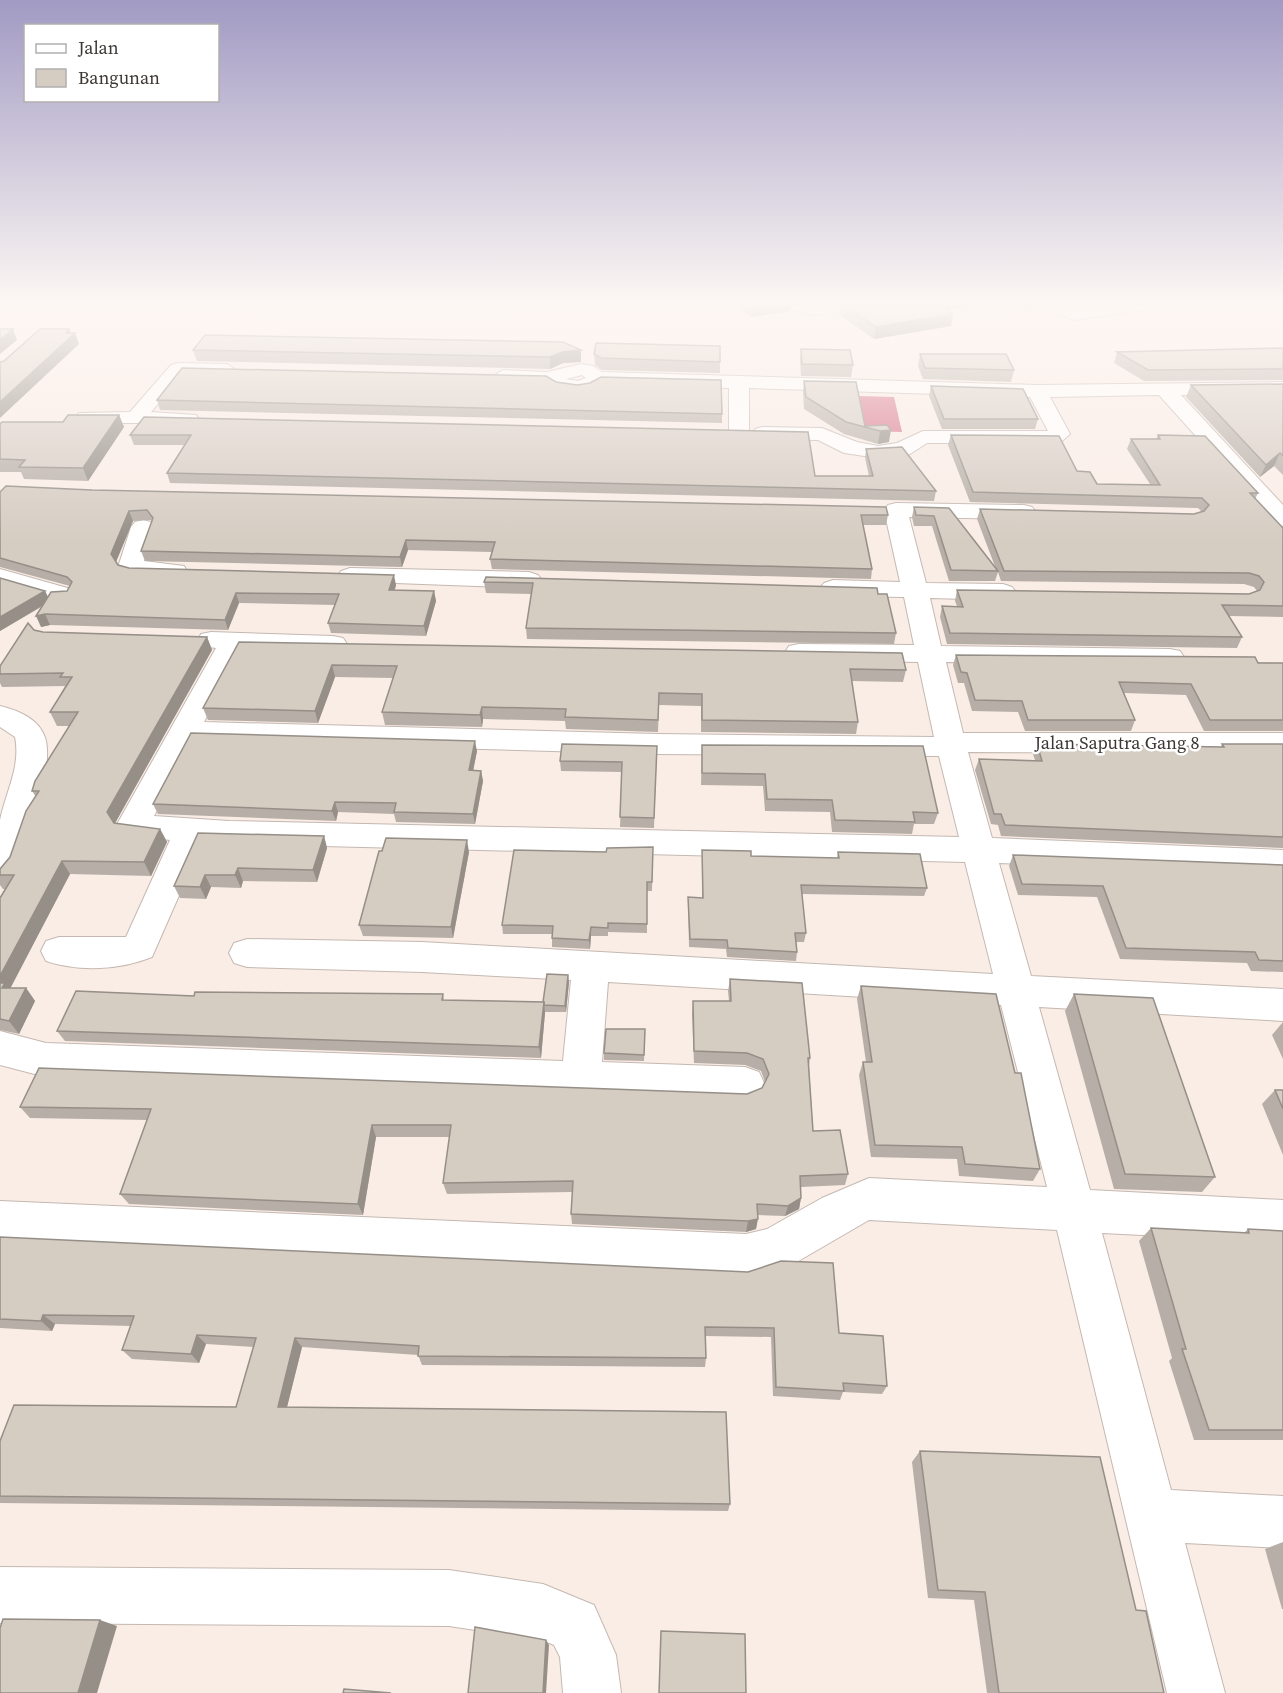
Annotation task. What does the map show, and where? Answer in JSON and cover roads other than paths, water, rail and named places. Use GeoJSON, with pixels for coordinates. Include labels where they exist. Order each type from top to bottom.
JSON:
{"type":"FeatureCollection","features":[{"type":"Feature","properties":{"kind":"street"},"geometry":{"type":"LineString","coordinates":[[135,418],[165,384]]}},
{"type":"Feature","properties":{"kind":"street"},"geometry":{"type":"LineString","coordinates":[[570,408],[574,384]]}},
{"type":"Feature","properties":{"kind":"street"},"geometry":{"type":"LineString","coordinates":[[739,384],[739,432]]}},
{"type":"Feature","properties":{"kind":"street"},"geometry":{"type":"LineString","coordinates":[[796,384],[1037,390],[1283,388]]}},
{"type":"Feature","properties":{"kind":"street"},"geometry":{"type":"LineString","coordinates":[[716,432],[822,434],[852,448],[878,452],[902,449],[919,420],[910,386]]}},
{"type":"Feature","properties":{"kind":"street"},"geometry":{"type":"LineString","coordinates":[[919,420],[1031,440],[1056,437],[1060,434],[1037,390]]}},
{"type":"Feature","properties":{"kind":"street"},"geometry":{"type":"LineString","coordinates":[[1165,390],[1281,515]]}},
{"type":"Feature","properties":{"kind":"street"},"geometry":{"type":"LineString","coordinates":[[86,417],[207,420]]}},
{"type":"Feature","properties":{"kind":"street"},"geometry":{"type":"LineString","coordinates":[[1049,513],[884,510],[914,590],[931,653],[951,744],[1074,1210],[1196,1693]]}},
{"type":"Feature","properties":{"kind":"street"},"geometry":{"type":"LineString","coordinates":[[143,527],[130,567],[145,570],[203,572]]}},
{"type":"Feature","properties":{"kind":"street"},"geometry":{"type":"LineString","coordinates":[[321,575],[548,581]]}},
{"type":"Feature","properties":{"kind":"street"},"geometry":{"type":"LineString","coordinates":[[0,577],[62,594]]}},
{"type":"Feature","properties":{"kind":"street"},"geometry":{"type":"LineString","coordinates":[[808,588],[1030,592]]}},
{"type":"Feature","properties":{"kind":"street"},"geometry":{"type":"LineString","coordinates":[[188,640],[354,645]]}},
{"type":"Feature","properties":{"kind":"street"},"geometry":{"type":"LineString","coordinates":[[234,641],[131,825],[141,829],[191,831],[980,850],[1283,862]]}},
{"type":"Feature","properties":{"kind":"street"},"geometry":{"type":"LineString","coordinates":[[779,652],[1200,657]]}},
{"type":"Feature","properties":{"kind":"street"},"geometry":{"type":"LineString","coordinates":[[0,715],[25,728],[31,737],[30,771],[0,869]]}},
{"type":"Feature","properties":{"kind":"street","name":"Jalan Saputra Gang 8"},"geometry":{"type":"LineString","coordinates":[[185,731],[657,744],[932,747],[951,744],[1283,743]]}},
{"type":"Feature","properties":{"kind":"street"},"geometry":{"type":"LineString","coordinates":[[0,787],[30,771]]}},
{"type":"Feature","properties":{"kind":"street"},"geometry":{"type":"LineString","coordinates":[[59,951],[124,953],[139,947],[191,831]]}},
{"type":"Feature","properties":{"kind":"street"},"geometry":{"type":"LineString","coordinates":[[247,953],[422,957],[1283,1005]]}},
{"type":"Feature","properties":{"kind":"street"},"geometry":{"type":"LineString","coordinates":[[581,1079],[591,966]]}},
{"type":"Feature","properties":{"kind":"street"},"geometry":{"type":"LineString","coordinates":[[0,1048],[45,1060],[746,1085]]}},
{"type":"Feature","properties":{"kind":"street"},"geometry":{"type":"LineString","coordinates":[[0,1223],[746,1257],[765,1254],[782,1247],[854,1203],[869,1199],[1283,1221]]}},
{"type":"Feature","properties":{"kind":"street"},"geometry":{"type":"LineString","coordinates":[[1150,1515],[1283,1522]]}},
{"type":"Feature","properties":{"kind":"street"},"geometry":{"type":"LineString","coordinates":[[0,1596],[449,1598],[543,1612],[574,1625],[588,1655],[592,1693]]}}]}
